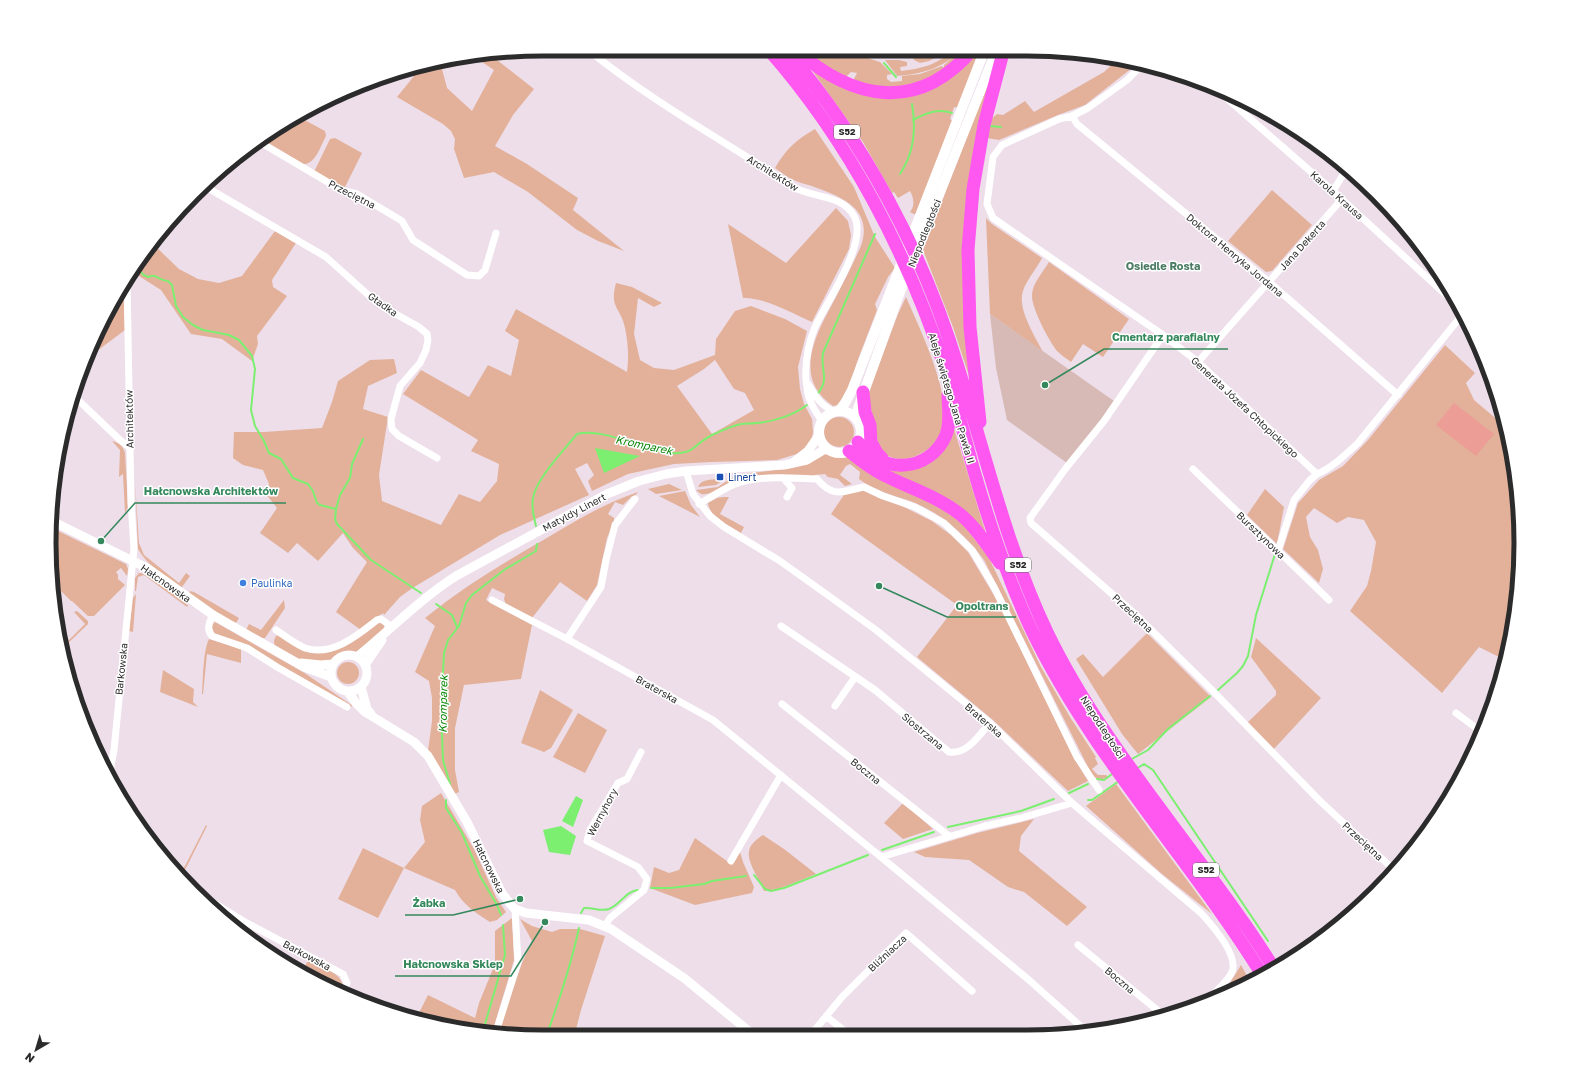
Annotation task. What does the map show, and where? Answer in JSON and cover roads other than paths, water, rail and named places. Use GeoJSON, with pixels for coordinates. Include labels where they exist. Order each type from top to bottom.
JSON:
{"type":"FeatureCollection","features":[{"type":"Feature","properties":{"kind":"highway","name":"Aleje świętego Jana Pawła II"},"geometry":{"type":"LineString","coordinates":[[773,56],[820,116],[859,176],[893,239],[916,290],[948,377],[977,482],[1007,572]]}},
{"type":"Feature","properties":{"kind":"highway","name":"Aleje świętego Jana Pawła II"},"geometry":{"type":"LineString","coordinates":[[790,56],[831,108],[854,142],[899,222],[923,271],[958,366],[984,457]]}},
{"type":"Feature","properties":{"kind":"highway"},"geometry":{"type":"LineString","coordinates":[[803,56],[814,65],[846,84],[868,91],[889,92],[918,88],[938,79],[953,69],[966,56]]}},
{"type":"Feature","properties":{"kind":"highway"},"geometry":{"type":"LineString","coordinates":[[984,457],[970,327],[968,250],[973,189],[984,125],[1002,56]]}},
{"type":"Feature","properties":{"kind":"highway"},"geometry":{"type":"LineString","coordinates":[[853,446],[867,453],[873,458],[898,466],[921,461],[931,456],[940,446],[946,433],[948,419],[948,377]]}},
{"type":"Feature","properties":{"kind":"highway"},"geometry":{"type":"LineString","coordinates":[[863,392],[863,406],[870,425],[871,442],[877,453],[886,463]]}},
{"type":"Feature","properties":{"kind":"highway"},"geometry":{"type":"LineString","coordinates":[[853,446],[864,463],[883,475],[940,501],[961,515],[976,530],[1007,572]]}},
{"type":"Feature","properties":{"kind":"highway","name":"Niepodległości"},"geometry":{"type":"LineString","coordinates":[[984,457],[1004,523],[1032,599],[1065,667],[1100,725],[1119,763],[1259,971]]}},
{"type":"Feature","properties":{"kind":"highway","name":"Niepodległości"},"geometry":{"type":"LineString","coordinates":[[1007,572],[1032,632],[1056,677],[1089,731],[1119,763]]}},
{"type":"Feature","properties":{"kind":"highway","name":"Niepodległości"},"geometry":{"type":"LineString","coordinates":[[1129,778],[1227,898],[1271,964]]}},
{"type":"Feature","properties":{"kind":"main road","name":"Niepodległości"},"geometry":{"type":"LineString","coordinates":[[837,411],[845,403],[852,390],[982,56]]}},
{"type":"Feature","properties":{"kind":"main road","name":"Niepodległości"},"geometry":{"type":"LineString","coordinates":[[855,417],[897,300],[994,56]]}},
{"type":"Feature","properties":{"kind":"main road"},"geometry":{"type":"LineString","coordinates":[[837,411],[847,412],[855,417],[860,426],[860,437],[853,446],[842,452],[835,452],[822,442],[819,435],[822,421],[825,417],[837,411]]}},
{"type":"Feature","properties":{"kind":"street","name":"Architektów"},"geometry":{"type":"LineString","coordinates":[[596,56],[639,88],[716,139],[761,165],[794,187],[804,192],[838,202],[848,208],[854,216],[858,226],[858,239],[853,254],[815,327],[808,349],[806,364],[808,396],[822,421]]}},
{"type":"Feature","properties":{"kind":"street"},"geometry":{"type":"LineString","coordinates":[[1072,116],[1101,99],[1127,80],[1137,69]]}},
{"type":"Feature","properties":{"kind":"street","name":"Karola Krausa"},"geometry":{"type":"LineString","coordinates":[[1229,100],[1342,199],[1446,295]]}},
{"type":"Feature","properties":{"kind":"street","name":"Generała Józefa Chłopickiego"},"geometry":{"type":"LineString","coordinates":[[1072,116],[1059,119],[1002,145],[993,157],[987,204],[993,218],[1163,335],[1198,362],[1317,474]]}},
{"type":"Feature","properties":{"kind":"street","name":"Doktora Henryka Jordana"},"geometry":{"type":"LineString","coordinates":[[1072,116],[1077,124],[1269,282],[1398,395]]}},
{"type":"Feature","properties":{"kind":"street","name":"Przeciętna"},"geometry":{"type":"LineString","coordinates":[[264,144],[341,190],[357,194],[402,221],[413,240],[467,275],[479,276],[485,270],[496,233]]}},
{"type":"Feature","properties":{"kind":"street"},"geometry":{"type":"LineString","coordinates":[[1333,191],[1344,174]]}},
{"type":"Feature","properties":{"kind":"street","name":"Gładka"},"geometry":{"type":"LineString","coordinates":[[209,189],[326,257],[385,308],[419,327],[427,334],[428,340],[426,350],[420,363],[400,386],[391,419],[392,429],[399,436],[437,458]]}},
{"type":"Feature","properties":{"kind":"street","name":"Jana Dekerta"},"geometry":{"type":"LineString","coordinates":[[1198,362],[1342,199]]}},
{"type":"Feature","properties":{"kind":"street","name":"Architektów"},"geometry":{"type":"LineString","coordinates":[[127,289],[131,502],[134,549],[133,561]]}},
{"type":"Feature","properties":{"kind":"street"},"geometry":{"type":"LineString","coordinates":[[1278,551],[1294,500],[1310,480],[1343,457],[1358,443],[1459,319]]}},
{"type":"Feature","properties":{"kind":"street","name":"Przeciętna"},"geometry":{"type":"LineString","coordinates":[[1163,335],[1104,421],[1066,468],[1030,518],[1031,523],[1135,614],[1207,685],[1320,801],[1390,867]]}},
{"type":"Feature","properties":{"kind":"street"},"geometry":{"type":"LineString","coordinates":[[806,382],[824,406],[837,411]]}},
{"type":"Feature","properties":{"kind":"street"},"geometry":{"type":"LineString","coordinates":[[78,400],[120,440],[130,447]]}},
{"type":"Feature","properties":{"kind":"street","name":"Matyldy Linert"},"geometry":{"type":"LineString","coordinates":[[790,464],[808,451],[819,435]]}},
{"type":"Feature","properties":{"kind":"street","name":"Matyldy Linert"},"geometry":{"type":"LineString","coordinates":[[356,657],[389,630],[432,591],[456,576],[602,497],[639,482],[666,474],[719,468],[776,466],[790,464],[807,460],[828,448]]}},
{"type":"Feature","properties":{"kind":"street","name":"Bursztynowa"},"geometry":{"type":"LineString","coordinates":[[1193,469],[1329,600]]}},
{"type":"Feature","properties":{"kind":"street","name":"Braterska"},"geometry":{"type":"LineString","coordinates":[[686,471],[693,494],[710,516],[724,527],[780,561],[876,630],[990,724],[1072,802],[1202,913],[1212,924],[1232,956],[1234,964],[1232,972],[1215,992]]}},
{"type":"Feature","properties":{"kind":"street"},"geometry":{"type":"LineString","coordinates":[[700,504],[732,485],[744,481],[783,478],[817,479],[824,487],[834,492],[843,493],[864,487],[883,496],[915,507],[944,523],[972,550],[994,586],[1077,757],[1099,790]]}},
{"type":"Feature","properties":{"kind":"street"},"geometry":{"type":"LineString","coordinates":[[783,478],[792,488],[787,497]]}},
{"type":"Feature","properties":{"kind":"street"},"geometry":{"type":"LineString","coordinates":[[719,493],[732,492]]}},
{"type":"Feature","properties":{"kind":"street"},"geometry":{"type":"LineString","coordinates":[[567,639],[602,587],[606,560],[615,525],[635,498]]}},
{"type":"Feature","properties":{"kind":"street","name":"Hałcnowska"},"geometry":{"type":"LineString","coordinates":[[57,523],[152,571],[213,615],[312,670],[331,677]]}},
{"type":"Feature","properties":{"kind":"street","name":"Barkowska"},"geometry":{"type":"LineString","coordinates":[[111,767],[114,750],[133,561]]}},
{"type":"Feature","properties":{"kind":"street","name":"Braterska"},"geometry":{"type":"LineString","coordinates":[[492,600],[567,639],[713,720],[1029,980],[1081,1027]]}},
{"type":"Feature","properties":{"kind":"street"},"geometry":{"type":"LineString","coordinates":[[213,615],[209,626],[209,633],[212,636],[247,648],[277,668],[347,707]]}},
{"type":"Feature","properties":{"kind":"street"},"geometry":{"type":"LineString","coordinates":[[276,630],[305,648],[321,650],[336,647],[361,633],[377,620],[381,619],[389,630]]}},
{"type":"Feature","properties":{"kind":"street","name":"Siostrzana"},"geometry":{"type":"LineString","coordinates":[[781,626],[875,690],[949,752],[956,754],[964,750],[990,724]]}},
{"type":"Feature","properties":{"kind":"street","name":"Matyldy Linert"},"geometry":{"type":"LineString","coordinates":[[365,665],[389,630]]}},
{"type":"Feature","properties":{"kind":"street"},"geometry":{"type":"LineString","coordinates":[[351,655],[356,657],[365,665],[367,677],[361,687],[355,691],[344,691],[335,686],[331,677],[331,669],[333,664],[341,657],[351,655]]}},
{"type":"Feature","properties":{"kind":"street","name":"Hałcnowska"},"geometry":{"type":"LineString","coordinates":[[297,662],[321,665],[333,664]]}},
{"type":"Feature","properties":{"kind":"street"},"geometry":{"type":"LineString","coordinates":[[835,706],[855,677]]}},
{"type":"Feature","properties":{"kind":"street","name":"Hałcnowska"},"geometry":{"type":"LineString","coordinates":[[361,687],[367,709],[378,720]]}},
{"type":"Feature","properties":{"kind":"street","name":"Hałcnowska"},"geometry":{"type":"LineString","coordinates":[[348,692],[359,706],[378,720],[414,742],[428,756],[467,822],[502,893],[515,909]]}},
{"type":"Feature","properties":{"kind":"street","name":"Boczna"},"geometry":{"type":"LineString","coordinates":[[782,704],[949,836]]}},
{"type":"Feature","properties":{"kind":"street"},"geometry":{"type":"LineString","coordinates":[[1456,713],[1477,729]]}},
{"type":"Feature","properties":{"kind":"street","name":"Wernyhory"},"geometry":{"type":"LineString","coordinates":[[605,926],[610,918],[644,890],[647,879],[638,867],[587,841],[590,830],[618,783],[627,779],[642,752]]}},
{"type":"Feature","properties":{"kind":"street"},"geometry":{"type":"LineString","coordinates":[[731,861],[781,775]]}},
{"type":"Feature","properties":{"kind":"street"},"geometry":{"type":"LineString","coordinates":[[881,857],[949,836],[1021,818],[1072,802]]}},
{"type":"Feature","properties":{"kind":"street","name":"Barkowska"},"geometry":{"type":"LineString","coordinates":[[218,906],[245,922],[343,974],[347,983],[345,988]]}},
{"type":"Feature","properties":{"kind":"street"},"geometry":{"type":"LineString","coordinates":[[497,1028],[518,962],[515,909],[535,915],[590,920],[605,926],[684,978],[747,1030]]}},
{"type":"Feature","properties":{"kind":"street","name":"Bliźniacza"},"geometry":{"type":"LineString","coordinates":[[815,1030],[842,997],[906,933],[972,991]]}},
{"type":"Feature","properties":{"kind":"street","name":"Boczna"},"geometry":{"type":"LineString","coordinates":[[1078,945],[1159,1011]]}},
{"type":"Feature","properties":{"kind":"street"},"geometry":{"type":"LineString","coordinates":[[826,1016],[843,1030]]}},
{"type":"Feature","properties":{"kind":"waterway","name":"Kromparek"},"geometry":{"type":"LineString","coordinates":[[884,63],[896,77]]}},
{"type":"Feature","properties":{"kind":"waterway","name":"Kromparek"},"geometry":{"type":"LineString","coordinates":[[900,174],[905,166],[913,140],[914,122],[912,104]]}},
{"type":"Feature","properties":{"kind":"waterway"},"geometry":{"type":"LineString","coordinates":[[913,120],[937,111],[952,113]]}},
{"type":"Feature","properties":{"kind":"waterway"},"geometry":{"type":"LineString","coordinates":[[990,126],[1001,127]]}},
{"type":"Feature","properties":{"kind":"waterway","name":"Kromparek"},"geometry":{"type":"LineString","coordinates":[[818,393],[822,388],[824,378],[822,359],[823,353],[875,234]]}},
{"type":"Feature","properties":{"kind":"waterway"},"geometry":{"type":"LineString","coordinates":[[140,270],[143,275],[148,277],[153,276],[168,281],[172,285],[176,306],[183,317],[193,325],[203,330],[229,335],[239,340],[252,356],[255,369],[251,410],[255,426],[269,453],[281,459],[293,478],[308,484],[313,491],[317,503],[336,509],[335,519],[337,524],[371,560],[421,593]]}},
{"type":"Feature","properties":{"kind":"waterway","name":"Kromparek"},"geometry":{"type":"LineString","coordinates":[[536,526],[532,505],[535,490],[551,465],[577,434],[587,433],[610,436],[658,451],[678,453],[689,451],[706,438],[730,427],[741,424],[776,420],[790,415],[807,405]]}},
{"type":"Feature","properties":{"kind":"waterway"},"geometry":{"type":"LineString","coordinates":[[336,509],[340,495],[350,478],[352,464],[363,439]]}},
{"type":"Feature","properties":{"kind":"waterway","name":"Kromparek"},"geometry":{"type":"LineString","coordinates":[[450,784],[443,760],[441,712],[444,653],[448,640],[459,626],[466,603],[472,595],[504,570],[536,551],[537,544]]}},
{"type":"Feature","properties":{"kind":"waterway"},"geometry":{"type":"LineString","coordinates":[[1218,690],[1237,673],[1243,666],[1248,656],[1256,615],[1275,554]]}},
{"type":"Feature","properties":{"kind":"waterway"},"geometry":{"type":"LineString","coordinates":[[436,604],[452,615],[457,627]]}},
{"type":"Feature","properties":{"kind":"waterway"},"geometry":{"type":"LineString","coordinates":[[1130,760],[1148,750],[1168,729],[1210,696]]}},
{"type":"Feature","properties":{"kind":"waterway"},"geometry":{"type":"LineString","coordinates":[[1136,769],[1144,764],[1153,770],[1268,941]]}},
{"type":"Feature","properties":{"kind":"waterway"},"geometry":{"type":"LineString","coordinates":[[1097,779],[1104,780],[1112,774]]}},
{"type":"Feature","properties":{"kind":"waterway"},"geometry":{"type":"LineString","coordinates":[[1088,800],[1092,800],[1119,781]]}},
{"type":"Feature","properties":{"kind":"waterway"},"geometry":{"type":"LineString","coordinates":[[1069,793],[1088,784]]}},
{"type":"Feature","properties":{"kind":"waterway"},"geometry":{"type":"LineString","coordinates":[[948,827],[1021,811],[1054,799]]}},
{"type":"Feature","properties":{"kind":"waterway","name":"Kromparek"},"geometry":{"type":"LineString","coordinates":[[446,800],[446,808],[462,833],[480,876],[497,905],[501,915]]}},
{"type":"Feature","properties":{"kind":"waterway"},"geometry":{"type":"LineString","coordinates":[[882,850],[934,832]]}},
{"type":"Feature","properties":{"kind":"waterway"},"geometry":{"type":"LineString","coordinates":[[754,875],[765,889],[771,891],[784,888],[868,855]]}},
{"type":"Feature","properties":{"kind":"waterway"},"geometry":{"type":"LineString","coordinates":[[651,888],[670,888],[704,884],[712,881],[746,876]]}},
{"type":"Feature","properties":{"kind":"waterway"},"geometry":{"type":"LineString","coordinates":[[581,913],[584,908],[603,910],[609,909],[626,895],[638,890]]}},
{"type":"Feature","properties":{"kind":"waterway","name":"Kromparek"},"geometry":{"type":"LineString","coordinates":[[484,1026],[505,955],[503,925]]}},
{"type":"Feature","properties":{"kind":"waterway"},"geometry":{"type":"LineString","coordinates":[[549,1030],[556,1010],[579,928]]}},
{"type":"Feature","properties":{"kind":"place","name":"Cmentarz parafialny"},"geometry":{"type":"Point","coordinates":[1045,385]}},
{"type":"Feature","properties":{"kind":"place","name":"Linert"},"geometry":{"type":"Point","coordinates":[720,477]}},
{"type":"Feature","properties":{"kind":"place","name":"Hałcnowska Architektów"},"geometry":{"type":"Point","coordinates":[101,541]}},
{"type":"Feature","properties":{"kind":"place","name":"Paulinka"},"geometry":{"type":"Point","coordinates":[243,583]}},
{"type":"Feature","properties":{"kind":"place","name":"Opoltrans"},"geometry":{"type":"Point","coordinates":[879,586]}},
{"type":"Feature","properties":{"kind":"place","name":"Żabka"},"geometry":{"type":"Point","coordinates":[520,899]}},
{"type":"Feature","properties":{"kind":"place","name":"Hałcnowska Sklep"},"geometry":{"type":"Point","coordinates":[545,922]}},
{"type":"Feature","properties":{"kind":"district","name":"Osiedle Rosta"},"geometry":{"type":"Point","coordinates":[1163,266]}}]}
